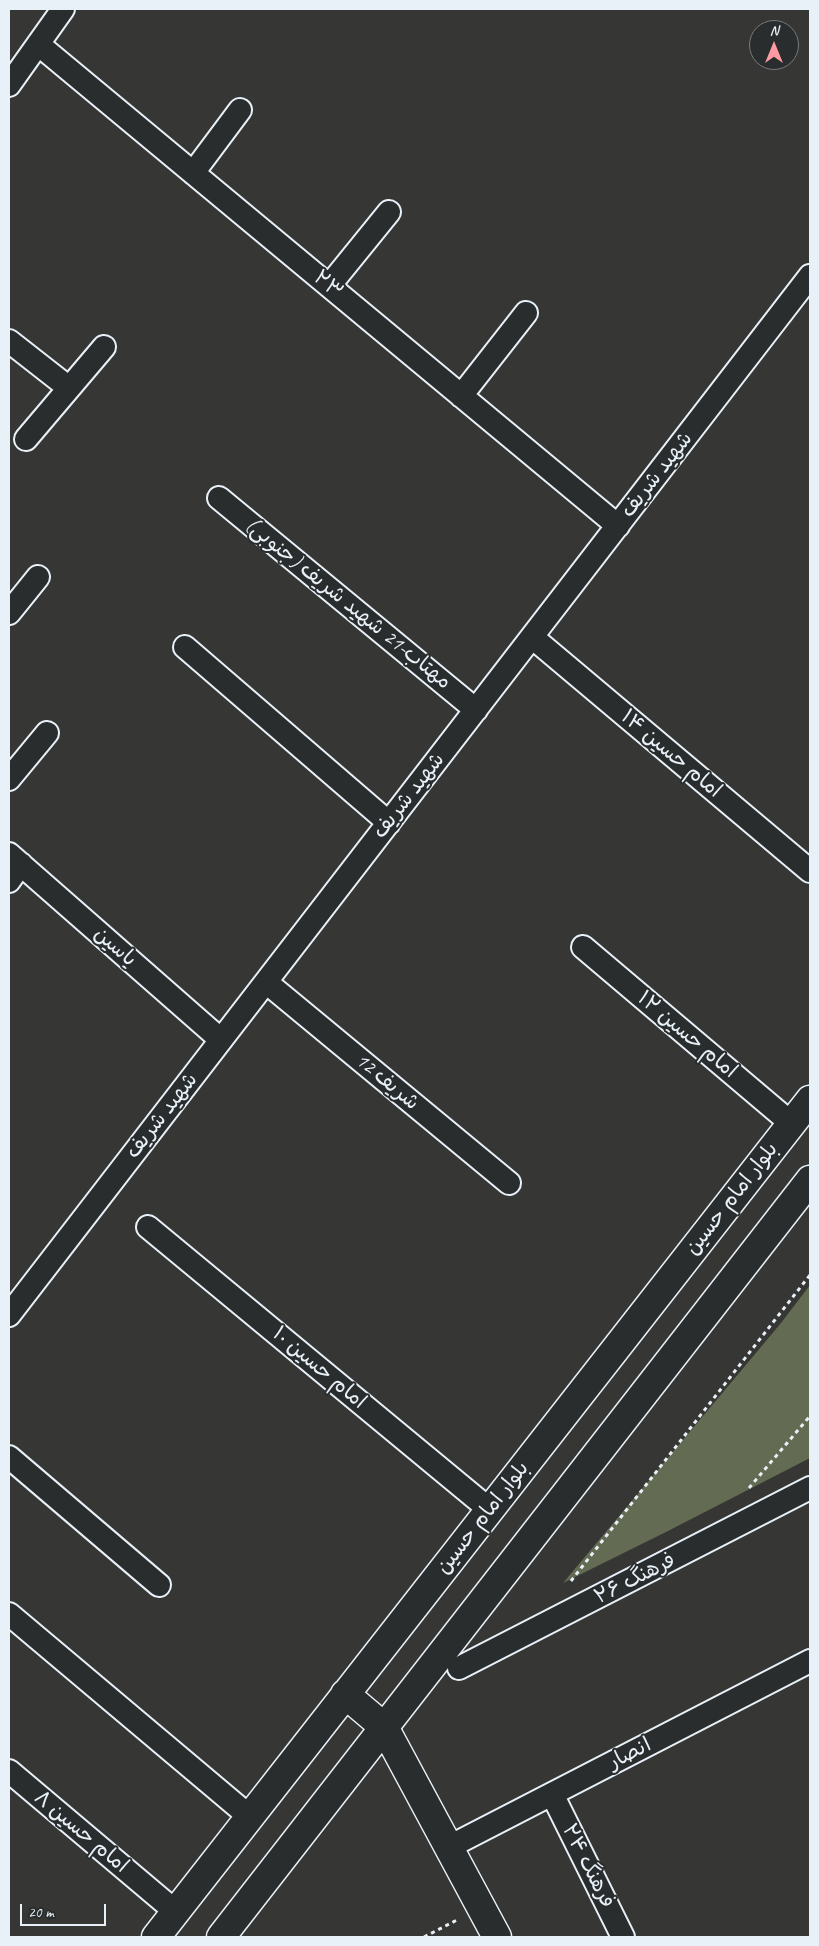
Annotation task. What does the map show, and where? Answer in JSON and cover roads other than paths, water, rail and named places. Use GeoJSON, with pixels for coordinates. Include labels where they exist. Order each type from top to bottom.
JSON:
{"type":"FeatureCollection","features":[{"type":"Feature","properties":{"kind":"main road","name":"بلوار امام حسین"},"geometry":{"type":"LineString","coordinates":[[156,1937],[810,1100]]}},
{"type":"Feature","properties":{"kind":"main road"},"geometry":{"type":"LineString","coordinates":[[221,1937],[810,1180]]}},
{"type":"Feature","properties":{"kind":"main road"},"geometry":{"type":"LineString","coordinates":[[345,1694],[384,1727],[498,1937]]}},
{"type":"Feature","properties":{"kind":"street"},"geometry":{"type":"LineString","coordinates":[[9,85],[63,9]]}},
{"type":"Feature","properties":{"kind":"street","name":"۲۳"},"geometry":{"type":"LineString","coordinates":[[38,44],[618,526]]}},
{"type":"Feature","properties":{"kind":"street"},"geometry":{"type":"LineString","coordinates":[[193,173],[240,110]]}},
{"type":"Feature","properties":{"kind":"street"},"geometry":{"type":"LineString","coordinates":[[329,286],[388,212]]}},
{"type":"Feature","properties":{"kind":"street","name":"شهید شریف"},"geometry":{"type":"LineString","coordinates":[[9,1315],[810,276]]}},
{"type":"Feature","properties":{"kind":"street"},"geometry":{"type":"LineString","coordinates":[[462,396],[526,313]]}},
{"type":"Feature","properties":{"kind":"street"},"geometry":{"type":"LineString","coordinates":[[9,341],[69,388]]}},
{"type":"Feature","properties":{"kind":"street"},"geometry":{"type":"LineString","coordinates":[[26,439],[104,348]]}},
{"type":"Feature","properties":{"kind":"street","name":"مهتاب-21 شهید شریف (جنوبی)"},"geometry":{"type":"LineString","coordinates":[[219,498],[476,710]]}},
{"type":"Feature","properties":{"kind":"street"},"geometry":{"type":"LineString","coordinates":[[9,613],[38,577]]}},
{"type":"Feature","properties":{"kind":"street","name":"امام حسین ۱۴"},"geometry":{"type":"LineString","coordinates":[[532,637],[810,871]]}},
{"type":"Feature","properties":{"kind":"street"},"geometry":{"type":"LineString","coordinates":[[185,648],[388,823]]}},
{"type":"Feature","properties":{"kind":"street"},"geometry":{"type":"LineString","coordinates":[[9,779],[47,733]]}},
{"type":"Feature","properties":{"kind":"street","name":"یاسین"},"geometry":{"type":"LineString","coordinates":[[13,866],[221,1040]]}},
{"type":"Feature","properties":{"kind":"street","name":"امام حسین ۱۲"},"geometry":{"type":"LineString","coordinates":[[583,947],[792,1124]]}},
{"type":"Feature","properties":{"kind":"street","name":"شریف 12"},"geometry":{"type":"LineString","coordinates":[[266,982],[509,1183]]}},
{"type":"Feature","properties":{"kind":"street","name":"امام حسین ۱۰"},"geometry":{"type":"LineString","coordinates":[[148,1227],[490,1510]]}},
{"type":"Feature","properties":{"kind":"street"},"geometry":{"type":"LineString","coordinates":[[9,1457],[159,1585]]}},
{"type":"Feature","properties":{"kind":"street","name":"فرهنگ ۲۶"},"geometry":{"type":"LineString","coordinates":[[459,1668],[810,1488]]}},
{"type":"Feature","properties":{"kind":"street"},"geometry":{"type":"LineString","coordinates":[[9,1614],[250,1817]]}},
{"type":"Feature","properties":{"kind":"street","name":"انصار"},"geometry":{"type":"LineString","coordinates":[[449,1847],[810,1662]]}},
{"type":"Feature","properties":{"kind":"street","name":"امام حسین ۸"},"geometry":{"type":"LineString","coordinates":[[9,1771],[176,1912]]}},
{"type":"Feature","properties":{"kind":"street","name":"فرهنگ ۲۴"},"geometry":{"type":"LineString","coordinates":[[552,1794],[623,1937]]}}]}
